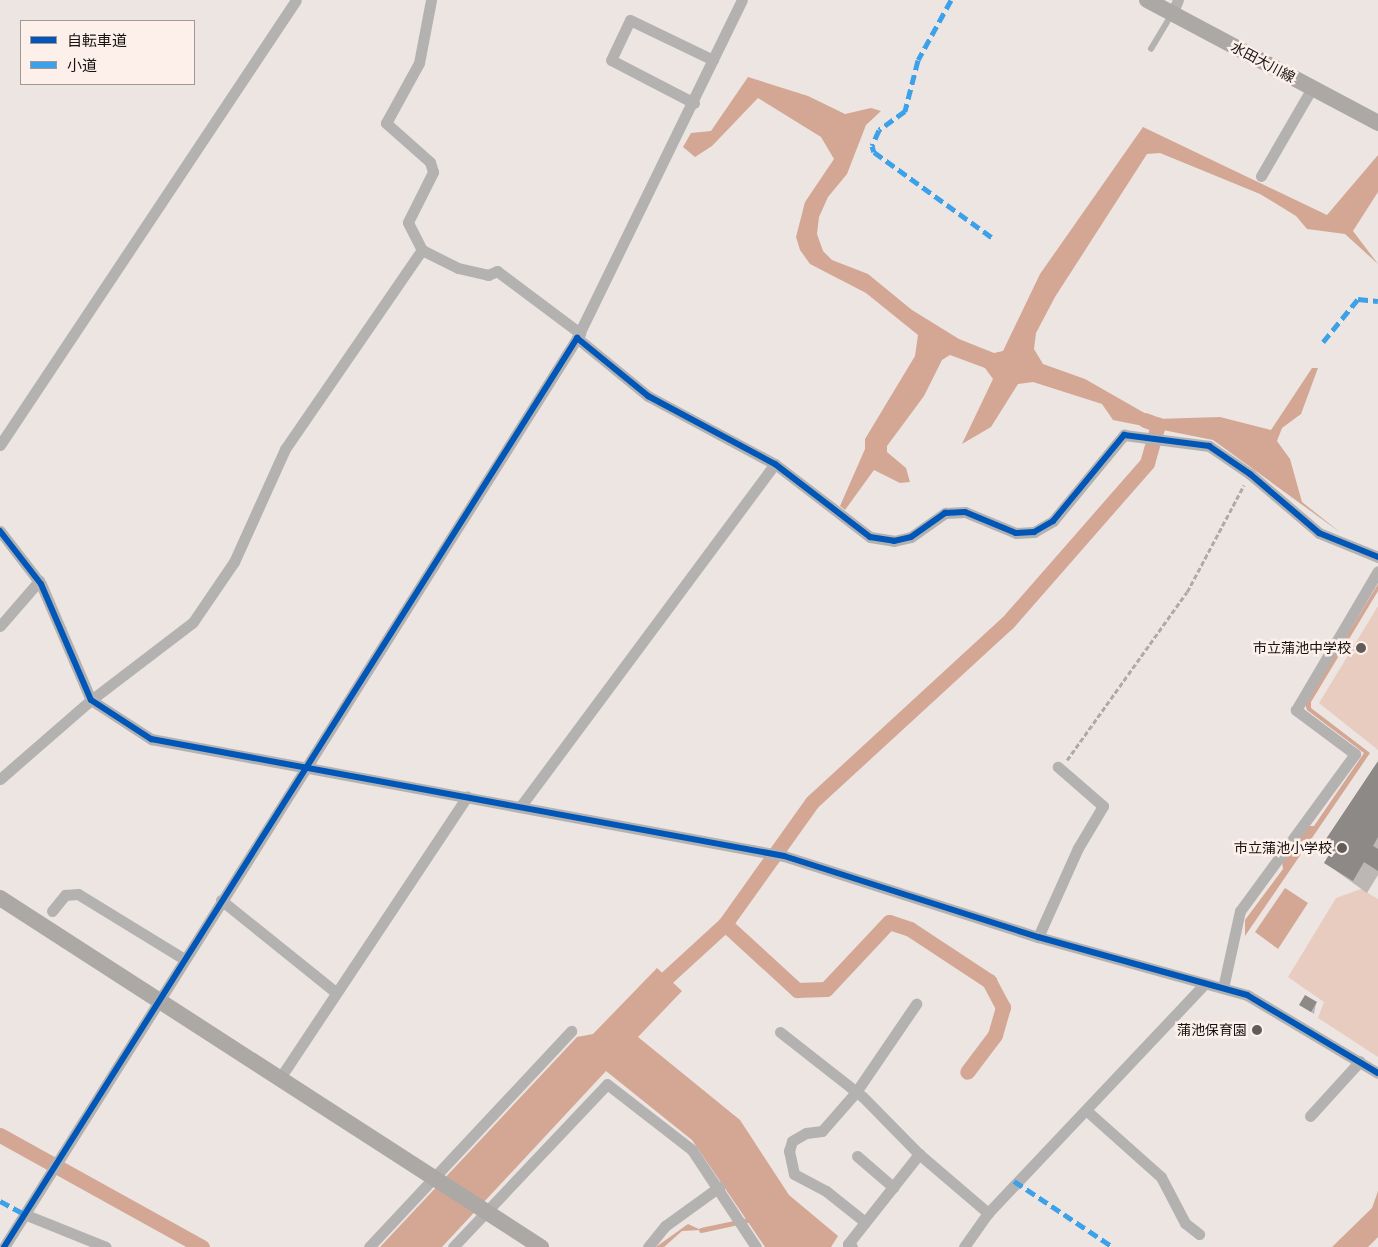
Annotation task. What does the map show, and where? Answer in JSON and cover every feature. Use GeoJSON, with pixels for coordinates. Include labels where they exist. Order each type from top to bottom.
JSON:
{"type":"FeatureCollection","features":[{"type":"Feature","properties":{"kind":"street"},"geometry":{"type":"LineString","coordinates":[[0,445],[296,0]]}},
{"type":"Feature","properties":{"kind":"street"},"geometry":{"type":"LineString","coordinates":[[431,0],[419,63],[386,124],[432,167],[432,177],[408,222],[422,250],[458,268],[488,275],[497,271],[579,336],[648,396],[775,464],[870,537],[894,541],[911,537],[945,513],[965,512],[1016,533],[1034,532],[1054,520],[1124,435],[1208,446],[1250,474],[1320,533],[1378,557]]}},
{"type":"Feature","properties":{"kind":"street"},"geometry":{"type":"LineString","coordinates":[[4,1247],[47,1175],[579,336],[694,103],[742,0]]}},
{"type":"Feature","properties":{"kind":"street","name":"水田大川線"},"geometry":{"type":"LineString","coordinates":[[1147,0],[1175,7],[1312,88],[1378,123]]}},
{"type":"Feature","properties":{"kind":"street"},"geometry":{"type":"LineString","coordinates":[[694,103],[612,60],[630,20],[713,60]]}},
{"type":"Feature","properties":{"kind":"street"},"geometry":{"type":"LineString","coordinates":[[1261,176],[1312,88]]}},
{"type":"Feature","properties":{"kind":"street"},"geometry":{"type":"LineString","coordinates":[[0,779],[91,700],[193,622],[234,562],[286,449],[422,250]]}},
{"type":"Feature","properties":{"kind":"street"},"geometry":{"type":"LineString","coordinates":[[520,806],[775,464]]}},
{"type":"Feature","properties":{"kind":"street"},"geometry":{"type":"LineString","coordinates":[[0,531],[38,580],[91,700],[151,739],[760,850],[784,856],[1038,937],[1203,986],[1224,988],[1246,995],[1378,1073]]}},
{"type":"Feature","properties":{"kind":"street"},"geometry":{"type":"LineString","coordinates":[[1224,988],[1240,912],[1354,754],[1296,710],[1378,571]]}},
{"type":"Feature","properties":{"kind":"street"},"geometry":{"type":"LineString","coordinates":[[0,626],[38,580]]}},
{"type":"Feature","properties":{"kind":"street"},"geometry":{"type":"LineString","coordinates":[[1038,937],[1078,848],[1103,806],[1059,768]]}},
{"type":"Feature","properties":{"kind":"street"},"geometry":{"type":"LineString","coordinates":[[280,1078],[334,991],[467,797]]}},
{"type":"Feature","properties":{"kind":"street"},"geometry":{"type":"LineString","coordinates":[[52,911],[65,894],[78,894],[184,959]]}},
{"type":"Feature","properties":{"kind":"street"},"geometry":{"type":"LineString","coordinates":[[0,898],[159,998],[438,1182],[541,1247]]}},
{"type":"Feature","properties":{"kind":"street"},"geometry":{"type":"LineString","coordinates":[[221,900],[334,991]]}},
{"type":"Feature","properties":{"kind":"street"},"geometry":{"type":"LineString","coordinates":[[964,1247],[1014,1181],[1087,1111],[1203,986]]}},
{"type":"Feature","properties":{"kind":"street"},"geometry":{"type":"LineString","coordinates":[[865,1222],[826,1191],[794,1174],[788,1163],[792,1141],[806,1133],[822,1131],[856,1092],[916,1004]]}},
{"type":"Feature","properties":{"kind":"street"},"geometry":{"type":"LineString","coordinates":[[370,1247],[438,1182],[571,1030]]}},
{"type":"Feature","properties":{"kind":"street"},"geometry":{"type":"LineString","coordinates":[[780,1032],[856,1092],[919,1154],[988,1213]]}},
{"type":"Feature","properties":{"kind":"street"},"geometry":{"type":"LineString","coordinates":[[1310,1116],[1360,1061]]}},
{"type":"Feature","properties":{"kind":"street"},"geometry":{"type":"LineString","coordinates":[[452,1247],[480,1209],[607,1084],[692,1150],[719,1187],[756,1247]]}},
{"type":"Feature","properties":{"kind":"street"},"geometry":{"type":"LineString","coordinates":[[1087,1111],[1161,1177],[1185,1224],[1199,1234]]}},
{"type":"Feature","properties":{"kind":"street"},"geometry":{"type":"LineString","coordinates":[[848,1246],[919,1154]]}},
{"type":"Feature","properties":{"kind":"street"},"geometry":{"type":"LineString","coordinates":[[857,1156],[893,1187]]}},
{"type":"Feature","properties":{"kind":"street"},"geometry":{"type":"LineString","coordinates":[[648,1247],[665,1226],[719,1187]]}},
{"type":"Feature","properties":{"kind":"street"},"geometry":{"type":"LineString","coordinates":[[24,1214],[106,1247]]}},
{"type":"Feature","properties":{"kind":"lane"},"geometry":{"type":"LineString","coordinates":[[1151,49],[1175,7]]}},
{"type":"Feature","properties":{"kind":"path"},"geometry":{"type":"LineString","coordinates":[[1059,768],[1187,592],[1250,474]]}},
{"type":"Feature","properties":{"kind":"shaded area"},"geometry":{"type":"Polygon","coordinates":[[[748,77],[808,96],[845,114],[871,108],[881,111],[866,125],[847,174],[828,197],[819,217],[817,234],[823,251],[832,260],[868,274],[912,310],[959,339],[994,353],[1003,351],[1040,274],[1143,127],[1327,215],[1378,155],[1378,192],[1353,231],[1378,264],[1345,234],[1307,229],[1296,216],[1260,194],[1160,153],[1147,154],[1055,297],[1036,333],[1034,349],[1043,364],[1085,379],[1155,419],[1220,417],[1271,430],[1312,368],[1318,368],[1301,414],[1282,428],[1277,441],[1290,459],[1302,502],[1341,533],[1213,440],[1113,420],[1102,404],[1033,382],[1018,384],[991,427],[962,444],[993,379],[985,368],[950,355],[942,360],[924,396],[887,446],[887,452],[906,468],[910,482],[900,483],[874,470],[845,510],[840,506],[865,449],[865,439],[915,356],[918,335],[866,293],[810,264],[800,250],[796,237],[805,202],[834,159],[821,137],[758,98],[712,146],[695,157],[683,147],[691,133],[711,131],[748,77]]]}},
{"type":"Feature","properties":{"kind":"shaded area"},"geometry":{"type":"Polygon","coordinates":[[[1378,584],[1378,591],[1311,702],[1311,708],[1370,753],[1245,936],[1245,920],[1283,869],[1282,862],[1307,826],[1314,826],[1364,753],[1307,710],[1305,704],[1378,584]]]}},
{"type":"Feature","properties":{"kind":"shaded area","name":"市立蒲池中学校"},"geometry":{"type":"Polygon","coordinates":[[[1378,606],[1378,750],[1319,703],[1378,606]]]}},
{"type":"Feature","properties":{"kind":"shaded area"},"geometry":{"type":"Polygon","coordinates":[[[1285,888],[1308,903],[1278,949],[1255,932],[1285,888]]]}},
{"type":"Feature","properties":{"kind":"shaded area"},"geometry":{"type":"Polygon","coordinates":[[[1361,889],[1378,899],[1378,1057],[1318,1018],[1324,1002],[1288,977],[1336,898],[1361,889]]]}},
{"type":"Feature","properties":{"kind":"shaded area"},"geometry":{"type":"Polygon","coordinates":[[[657,968],[682,991],[638,1037],[740,1120],[789,1195],[838,1236],[831,1247],[765,1247],[692,1140],[606,1071],[442,1247],[380,1247],[577,1037],[593,1034],[657,968]]]}},
{"type":"Feature","properties":{"kind":"shaded area"},"geometry":{"type":"Polygon","coordinates":[[[1378,1191],[1378,1237],[1368,1247],[1332,1247],[1372,1208],[1378,1191]]]}},
{"type":"Feature","properties":{"kind":"shaded area"},"geometry":{"type":"Polygon","coordinates":[[[688,1224],[701,1230],[682,1231],[664,1247],[656,1247],[688,1224]]]}},
{"type":"Feature","properties":{"kind":"building"},"geometry":{"type":"Polygon","coordinates":[[[1378,761],[1378,837],[1373,846],[1378,849],[1378,871],[1364,862],[1353,881],[1324,863],[1330,853],[1320,848],[1378,761]]]}},
{"type":"Feature","properties":{"kind":"building"},"geometry":{"type":"Polygon","coordinates":[[[1305,995],[1317,1002],[1311,1012],[1299,1005],[1305,995]]]}},
{"type":"Feature","properties":{"kind":"waterway"},"geometry":{"type":"LineString","coordinates":[[652,991],[725,924],[812,802],[1007,623],[1147,463],[1158,425],[1145,420]]}},
{"type":"Feature","properties":{"kind":"waterway"},"geometry":{"type":"LineString","coordinates":[[725,924],[797,990],[826,989],[889,922],[910,929],[989,981],[1003,1007],[995,1035],[967,1072]]}},
{"type":"Feature","properties":{"kind":"waterway"},"geometry":{"type":"LineString","coordinates":[[0,1135],[202,1247]]}},
{"type":"Feature","properties":{"kind":"waterway"},"geometry":{"type":"LineString","coordinates":[[701,1230],[748,1220]]}},
{"type":"Feature","properties":{"kind":"marked path"},"geometry":{"type":"LineString","coordinates":[[951,0],[918,60],[905,111],[879,130],[872,146],[874,152],[993,238]]}},
{"type":"Feature","properties":{"kind":"marked path"},"geometry":{"type":"LineString","coordinates":[[1323,342],[1358,299],[1378,301]]}},
{"type":"Feature","properties":{"kind":"marked path"},"geometry":{"type":"LineString","coordinates":[[1014,1181],[1113,1247]]}},
{"type":"Feature","properties":{"kind":"marked path"},"geometry":{"type":"LineString","coordinates":[[0,1201],[24,1214]]}},
{"type":"Feature","properties":{"kind":"cycle path"},"geometry":{"type":"LineString","coordinates":[[4,1247],[577,338],[648,396],[775,464],[870,537],[894,541],[911,537],[945,513],[965,512],[1016,533],[1034,532],[1053,521],[1124,435],[1209,446],[1250,474],[1319,533],[1378,557]]}},
{"type":"Feature","properties":{"kind":"cycle path"},"geometry":{"type":"LineString","coordinates":[[0,531],[41,584],[91,700],[151,739],[784,856],[1038,937],[1247,995],[1378,1073]]}},
{"type":"Feature","properties":{"kind":"place","name":"市立蒲池中学校"},"geometry":{"type":"Point","coordinates":[1361,648]}},
{"type":"Feature","properties":{"kind":"place","name":"市立蒲池小学校"},"geometry":{"type":"Point","coordinates":[1342,848]}},
{"type":"Feature","properties":{"kind":"place","name":"蒲池保育園"},"geometry":{"type":"Point","coordinates":[1257,1030]}}]}
